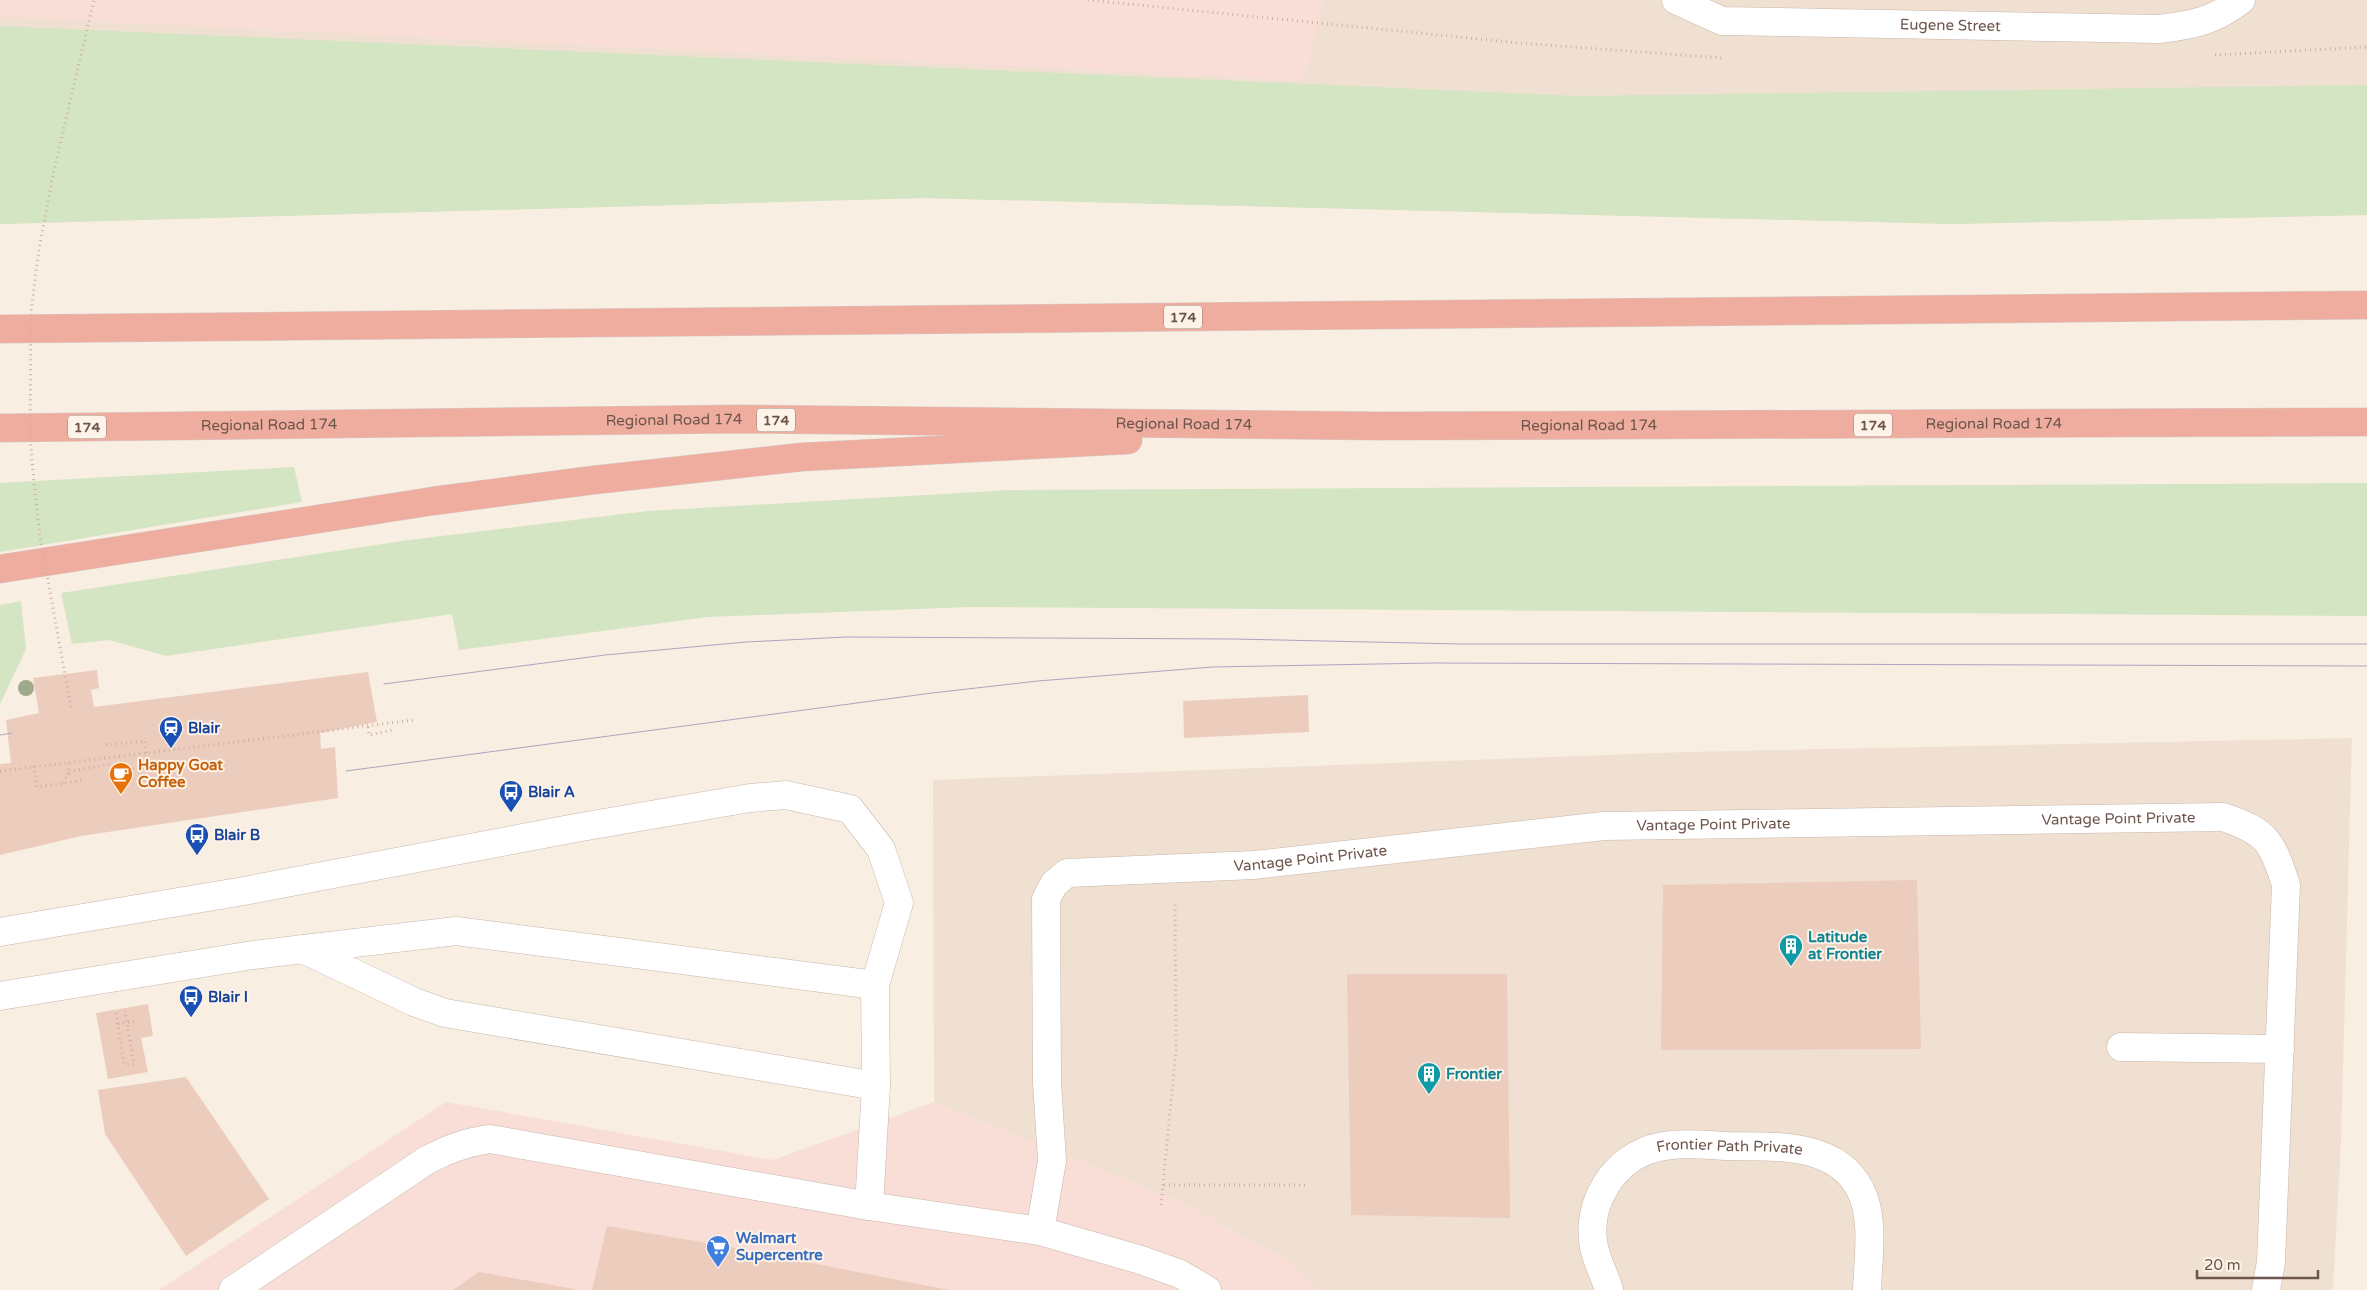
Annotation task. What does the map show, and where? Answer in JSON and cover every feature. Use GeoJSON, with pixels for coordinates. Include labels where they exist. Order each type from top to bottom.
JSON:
{"type":"FeatureCollection","features":[{"type":"Feature","properties":{"kind":"highway","name":"174"},"geometry":{"type":"LineString","coordinates":[[0,328],[2367,305]]}},
{"type":"Feature","properties":{"kind":"highway","name":"Regional Road 174"},"geometry":{"type":"LineString","coordinates":[[0,428],[739,419],[1378,426],[2367,422]]}},
{"type":"Feature","properties":{"kind":"highway"},"geometry":{"type":"LineString","coordinates":[[0,569],[432,500],[792,458],[1378,426]]}},
{"type":"Feature","properties":{"kind":"street","name":"Eugene Street"},"geometry":{"type":"LineString","coordinates":[[1676,0],[1722,21],[2159,29],[2195,25],[2233,6]]}},
{"type":"Feature","properties":{"kind":"street"},"geometry":{"type":"LineString","coordinates":[[0,932],[244,891],[581,826],[750,798],[786,795],[850,809],[881,849],[899,903],[875,985],[876,1086],[869,1206]]}},
{"type":"Feature","properties":{"kind":"street","name":"Vantage Point Private"},"geometry":{"type":"LineString","coordinates":[[1040,1231],[1052,1161],[1047,1082],[1046,899],[1054,884],[1068,873],[1286,862],[1604,826],[2224,817],[2249,825],[2267,839],[2278,860],[2286,885],[2271,1262],[2266,1290]]}},
{"type":"Feature","properties":{"kind":"street"},"geometry":{"type":"LineString","coordinates":[[0,996],[198,963],[456,931],[875,985]]}},
{"type":"Feature","properties":{"kind":"street"},"geometry":{"type":"LineString","coordinates":[[304,949],[414,1002],[446,1013],[876,1086]]}},
{"type":"Feature","properties":{"kind":"street"},"geometry":{"type":"LineString","coordinates":[[2121,1048],[2280,1049]]}},
{"type":"Feature","properties":{"kind":"street"},"geometry":{"type":"LineString","coordinates":[[232,1290],[427,1160],[450,1148],[490,1139],[869,1206],[1040,1231],[1141,1260],[1180,1274],[1207,1290]]}},
{"type":"Feature","properties":{"kind":"street","name":"Frontier Path Private"},"geometry":{"type":"LineString","coordinates":[[1609,1290],[1594,1246],[1594,1215],[1600,1196],[1612,1176],[1626,1162],[1642,1153],[1659,1147],[1680,1144],[1789,1148],[1815,1152],[1841,1166],[1859,1188],[1867,1209],[1867,1290]]}},
{"type":"Feature","properties":{"kind":"path"},"geometry":{"type":"LineString","coordinates":[[71,707],[42,546],[34,483],[30,438],[32,310],[39,250],[54,170],[94,0]]}},
{"type":"Feature","properties":{"kind":"path"},"geometry":{"type":"LineString","coordinates":[[0,771],[414,720]]}},
{"type":"Feature","properties":{"kind":"path"},"geometry":{"type":"LineString","coordinates":[[368,727],[369,735],[392,730]]}},
{"type":"Feature","properties":{"kind":"path"},"geometry":{"type":"LineString","coordinates":[[106,745],[145,741],[148,767],[111,772]]}},
{"type":"Feature","properties":{"kind":"path"},"geometry":{"type":"LineString","coordinates":[[63,783],[69,772],[68,762]]}},
{"type":"Feature","properties":{"kind":"path"},"geometry":{"type":"LineString","coordinates":[[69,772],[109,764]]}},
{"type":"Feature","properties":{"kind":"path"},"geometry":{"type":"LineString","coordinates":[[34,766],[37,788],[84,780]]}},
{"type":"Feature","properties":{"kind":"path"},"geometry":{"type":"LineString","coordinates":[[1161,1206],[1176,1051],[1175,869]]}},
{"type":"Feature","properties":{"kind":"path"},"geometry":{"type":"LineString","coordinates":[[116,1010],[124,1064],[134,1064],[124,1004]]}},
{"type":"Feature","properties":{"kind":"path"},"geometry":{"type":"LineString","coordinates":[[118,1024],[135,1021],[127,1024]]}},
{"type":"Feature","properties":{"kind":"path"},"geometry":{"type":"LineString","coordinates":[[1164,1185],[1306,1184]]}},
{"type":"Feature","properties":{"kind":"shaded area"},"geometry":{"type":"Polygon","coordinates":[[[0,0],[2367,0],[2367,215],[1952,224],[922,198],[0,224],[0,0]]]}},
{"type":"Feature","properties":{"kind":"shaded area"},"geometry":{"type":"Polygon","coordinates":[[[0,0],[1325,0],[1304,81],[0,17],[0,0]]]}},
{"type":"Feature","properties":{"kind":"shaded area","name":"Frontier"},"geometry":{"type":"Polygon","coordinates":[[[2352,738],[2341,1141],[2333,1290],[1319,1290],[1291,1262],[1181,1202],[934,1102],[933,780],[1687,752],[2352,738]]]}},
{"type":"Feature","properties":{"kind":"shaded area"},"geometry":{"type":"Polygon","coordinates":[[[446,1102],[773,1160],[934,1102],[1181,1202],[1291,1262],[1319,1290],[159,1290],[446,1102]]]}},
{"type":"Feature","properties":{"kind":"green space"},"geometry":{"type":"Polygon","coordinates":[[[0,26],[1579,96],[2367,85],[2367,215],[1952,224],[922,198],[0,224],[0,26]]]}},
{"type":"Feature","properties":{"kind":"green space"},"geometry":{"type":"Polygon","coordinates":[[[294,467],[302,502],[0,552],[0,483],[294,467]]]}},
{"type":"Feature","properties":{"kind":"green space"},"geometry":{"type":"Polygon","coordinates":[[[2367,483],[2367,616],[970,607],[708,617],[459,650],[452,614],[166,656],[109,640],[72,644],[61,593],[409,540],[648,511],[1011,490],[2367,483]]]}},
{"type":"Feature","properties":{"kind":"green space"},"geometry":{"type":"Polygon","coordinates":[[[21,601],[26,649],[0,704],[0,605],[21,601]]]}},
{"type":"Feature","properties":{"kind":"building"},"geometry":{"type":"Polygon","coordinates":[[[97,670],[99,688],[91,690],[94,707],[368,672],[377,722],[320,733],[321,749],[335,747],[338,798],[81,836],[0,855],[0,764],[11,763],[6,720],[39,713],[33,678],[97,670]]]}},
{"type":"Feature","properties":{"kind":"building"},"geometry":{"type":"Polygon","coordinates":[[[1308,695],[1309,732],[1184,738],[1183,701],[1308,695]]]}},
{"type":"Feature","properties":{"kind":"building","name":"Latitude at Frontier"},"geometry":{"type":"Polygon","coordinates":[[[1917,880],[1921,1049],[1661,1050],[1663,885],[1917,880]]]}},
{"type":"Feature","properties":{"kind":"building","name":"Frontier"},"geometry":{"type":"Polygon","coordinates":[[[1347,974],[1507,974],[1510,1218],[1351,1215],[1347,974]]]}},
{"type":"Feature","properties":{"kind":"building"},"geometry":{"type":"Polygon","coordinates":[[[148,1004],[153,1036],[141,1038],[148,1072],[108,1079],[96,1013],[148,1004]]]}},
{"type":"Feature","properties":{"kind":"building"},"geometry":{"type":"Polygon","coordinates":[[[186,1077],[269,1199],[186,1256],[105,1134],[98,1090],[186,1077]]]}},
{"type":"Feature","properties":{"kind":"building","name":"Walmart Supercentre"},"geometry":{"type":"Polygon","coordinates":[[[607,1226],[725,1246],[949,1290],[592,1290],[607,1226]]]}},
{"type":"Feature","properties":{"kind":"building"},"geometry":{"type":"Polygon","coordinates":[[[479,1272],[575,1289],[575,1290],[453,1290],[479,1272]]]}},
{"type":"Feature","properties":{"kind":"tram line"},"geometry":{"type":"LineString","coordinates":[[384,684],[605,655],[746,642],[846,637],[1234,639],[1460,644],[2367,644]]}},
{"type":"Feature","properties":{"kind":"tram line"},"geometry":{"type":"LineString","coordinates":[[346,771],[932,693],[1038,681],[1212,667],[1432,663],[2367,666]]}},
{"type":"Feature","properties":{"kind":"tram line"},"geometry":{"type":"LineString","coordinates":[[0,735],[12,733]]}},
{"type":"Feature","properties":{"kind":"place","name":"Blair"},"geometry":{"type":"Point","coordinates":[171,749]}},
{"type":"Feature","properties":{"kind":"place","name":"Happy Goat Coffee"},"geometry":{"type":"Point","coordinates":[121,795]}},
{"type":"Feature","properties":{"kind":"place","name":"Blair A"},"geometry":{"type":"Point","coordinates":[511,813]}},
{"type":"Feature","properties":{"kind":"place","name":"Blair B"},"geometry":{"type":"Point","coordinates":[197,856]}},
{"type":"Feature","properties":{"kind":"place","name":"Latitude at Frontier"},"geometry":{"type":"Point","coordinates":[1791,967]}},
{"type":"Feature","properties":{"kind":"place","name":"Blair I"},"geometry":{"type":"Point","coordinates":[191,1018]}},
{"type":"Feature","properties":{"kind":"place","name":"Frontier"},"geometry":{"type":"Point","coordinates":[1429,1095]}},
{"type":"Feature","properties":{"kind":"place","name":"Walmart Supercentre"},"geometry":{"type":"Point","coordinates":[718,1268]}}]}
